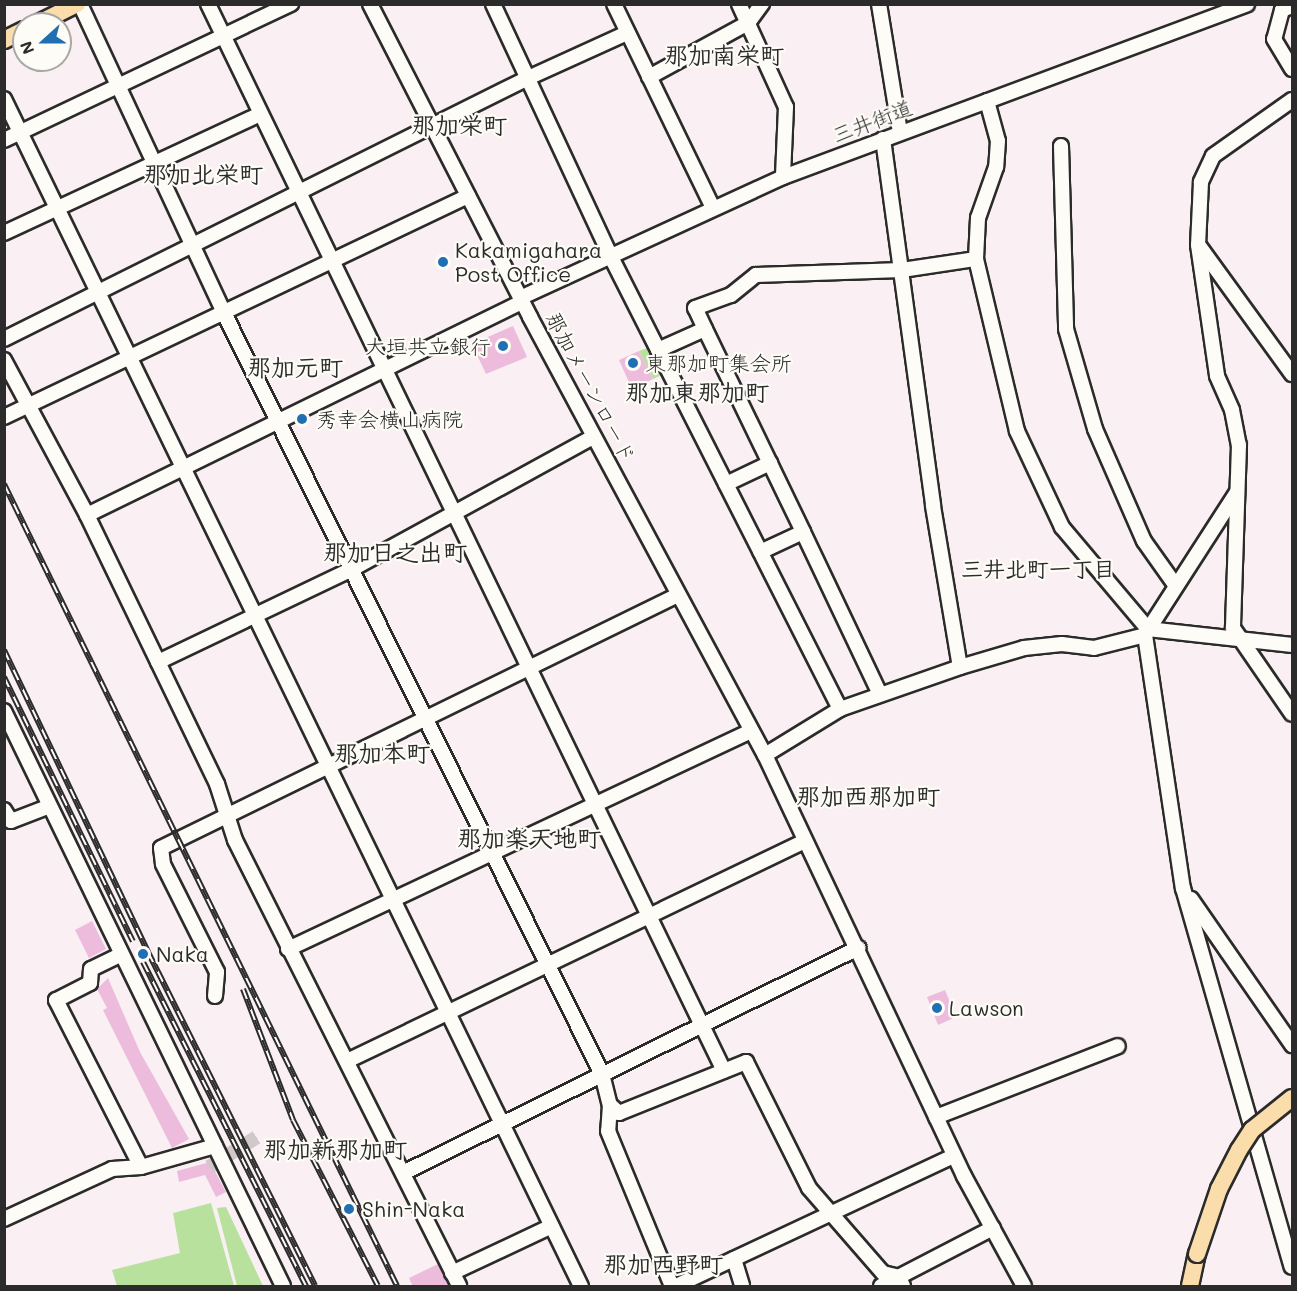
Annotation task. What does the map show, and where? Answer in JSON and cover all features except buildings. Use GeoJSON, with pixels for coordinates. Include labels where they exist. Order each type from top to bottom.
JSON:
{"type":"FeatureCollection","features":[{"type":"Feature","properties":{"kind":"main road"},"geometry":{"type":"LineString","coordinates":[[62,12],[78,4]]}},
{"type":"Feature","properties":{"kind":"main road"},"geometry":{"type":"LineString","coordinates":[[1190,1287],[1197,1254],[1219,1189],[1239,1150],[1252,1130],[1293,1098]]}},
{"type":"Feature","properties":{"kind":"street"},"geometry":{"type":"LineString","coordinates":[[78,4],[224,313],[602,1074],[610,1106],[608,1131],[674,1287],[954,1156]]}},
{"type":"Feature","properties":{"kind":"street"},"geometry":{"type":"LineString","coordinates":[[208,4],[647,916],[724,1071]]}},
{"type":"Feature","properties":{"kind":"street"},"geometry":{"type":"LineString","coordinates":[[4,140],[291,4]]}},
{"type":"Feature","properties":{"kind":"street","name":"那加メーンロード"},"geometry":{"type":"LineString","coordinates":[[370,4],[593,437],[765,755],[858,948]]}},
{"type":"Feature","properties":{"kind":"street"},"geometry":{"type":"LineString","coordinates":[[494,4],[610,255],[840,709]]}},
{"type":"Feature","properties":{"kind":"street"},"geometry":{"type":"LineString","coordinates":[[614,4],[713,208]]}},
{"type":"Feature","properties":{"kind":"street"},"geometry":{"type":"LineString","coordinates":[[739,4],[786,107],[783,177]]}},
{"type":"Feature","properties":{"kind":"street"},"geometry":{"type":"LineString","coordinates":[[649,77],[747,23],[762,4]]}},
{"type":"Feature","properties":{"kind":"street"},"geometry":{"type":"LineString","coordinates":[[879,4],[900,132]]}},
{"type":"Feature","properties":{"kind":"street","name":"三井街道"},"geometry":{"type":"LineString","coordinates":[[87,514],[385,369],[610,255],[783,177],[1247,4]]}},
{"type":"Feature","properties":{"kind":"street"},"geometry":{"type":"LineString","coordinates":[[1293,6],[1282,10],[1274,39],[1293,69]]}},
{"type":"Feature","properties":{"kind":"street"},"geometry":{"type":"LineString","coordinates":[[4,339],[300,195],[528,78],[627,33]]}},
{"type":"Feature","properties":{"kind":"street"},"geometry":{"type":"LineString","coordinates":[[4,99],[330,765],[581,1287]]}},
{"type":"Feature","properties":{"kind":"street"},"geometry":{"type":"LineString","coordinates":[[1293,100],[1213,156],[1201,182],[1198,245],[1217,376],[1232,410],[1239,446],[1233,628],[1238,639],[1293,714]]}},
{"type":"Feature","properties":{"kind":"street"},"geometry":{"type":"LineString","coordinates":[[987,102],[998,141],[996,167],[978,218],[976,259],[1017,430],[1062,527],[1146,632],[1183,888],[1293,1268]]}},
{"type":"Feature","properties":{"kind":"street"},"geometry":{"type":"LineString","coordinates":[[4,233],[153,161],[260,114]]}},
{"type":"Feature","properties":{"kind":"street"},"geometry":{"type":"LineString","coordinates":[[883,139],[933,506],[960,667]]}},
{"type":"Feature","properties":{"kind":"street"},"geometry":{"type":"LineString","coordinates":[[1061,146],[1066,329],[1095,429],[1144,541],[1176,586]]}},
{"type":"Feature","properties":{"kind":"street"},"geometry":{"type":"LineString","coordinates":[[4,417],[468,196]]}},
{"type":"Feature","properties":{"kind":"street"},"geometry":{"type":"LineString","coordinates":[[1198,245],[1293,374]]}},
{"type":"Feature","properties":{"kind":"street"},"geometry":{"type":"LineString","coordinates":[[880,694],[695,308],[730,296],[756,275],[902,270],[976,259]]}},
{"type":"Feature","properties":{"kind":"street"},"geometry":{"type":"LineString","coordinates":[[658,350],[705,329]]}},
{"type":"Feature","properties":{"kind":"street"},"geometry":{"type":"LineString","coordinates":[[4,360],[87,514],[228,814],[235,840],[288,950],[347,1060],[459,1287]]}},
{"type":"Feature","properties":{"kind":"street"},"geometry":{"type":"LineString","coordinates":[[158,662],[352,569],[593,437]]}},
{"type":"Feature","properties":{"kind":"street"},"geometry":{"type":"LineString","coordinates":[[726,484],[770,463]]}},
{"type":"Feature","properties":{"kind":"street"},"geometry":{"type":"LineString","coordinates":[[1146,632],[1237,492]]}},
{"type":"Feature","properties":{"kind":"street"},"geometry":{"type":"LineString","coordinates":[[760,552],[803,532]]}},
{"type":"Feature","properties":{"kind":"street"},"geometry":{"type":"LineString","coordinates":[[215,996],[217,972],[163,864],[161,848],[678,596]]}},
{"type":"Feature","properties":{"kind":"street"},"geometry":{"type":"LineString","coordinates":[[765,755],[840,709],[960,667],[1024,648],[1062,644],[1094,648],[1146,632],[1293,645]]}},
{"type":"Feature","properties":{"kind":"street"},"geometry":{"type":"LineString","coordinates":[[4,711],[47,807],[283,1287]]}},
{"type":"Feature","properties":{"kind":"street"},"geometry":{"type":"LineString","coordinates":[[288,950],[396,901],[751,731]]}},
{"type":"Feature","properties":{"kind":"street"},"geometry":{"type":"LineString","coordinates":[[4,810],[11,821],[47,807]]}},
{"type":"Feature","properties":{"kind":"street"},"geometry":{"type":"LineString","coordinates":[[347,1060],[805,841]]}},
{"type":"Feature","properties":{"kind":"street"},"geometry":{"type":"LineString","coordinates":[[1183,888],[1293,1045]]}},
{"type":"Feature","properties":{"kind":"street"},"geometry":{"type":"LineString","coordinates":[[403,1173],[858,948],[954,1156],[1024,1287]]}},
{"type":"Feature","properties":{"kind":"street"},"geometry":{"type":"LineString","coordinates":[[120,955],[91,969],[90,983],[56,1000],[141,1167]]}},
{"type":"Feature","properties":{"kind":"street"},"geometry":{"type":"LineString","coordinates":[[936,1117],[1118,1046]]}},
{"type":"Feature","properties":{"kind":"street"},"geometry":{"type":"LineString","coordinates":[[610,1106],[619,1113],[746,1062],[809,1188],[883,1273],[901,1282]]}},
{"type":"Feature","properties":{"kind":"street"},"geometry":{"type":"LineString","coordinates":[[4,1219],[112,1169],[141,1167],[214,1146]]}},
{"type":"Feature","properties":{"kind":"street"},"geometry":{"type":"LineString","coordinates":[[452,1273],[552,1226]]}},
{"type":"Feature","properties":{"kind":"street"},"geometry":{"type":"LineString","coordinates":[[881,1287],[901,1282],[993,1228]]}},
{"type":"Feature","properties":{"kind":"street"},"geometry":{"type":"LineString","coordinates":[[734,1259],[742,1287]]}},
{"type":"Feature","properties":{"kind":"green space"},"geometry":{"type":"Polygon","coordinates":[[[656,345],[670,371],[653,379],[639,351],[656,345]]]}},
{"type":"Feature","properties":{"kind":"green space"},"geometry":{"type":"Polygon","coordinates":[[[211,1203],[234,1286],[117,1286],[112,1270],[180,1253],[173,1213],[211,1203]]]}},
{"type":"Feature","properties":{"kind":"green space"},"geometry":{"type":"Polygon","coordinates":[[[226,1207],[263,1286],[237,1286],[217,1208],[226,1207]]]}},
{"type":"Feature","properties":{"kind":"tunnel"},"geometry":{"type":"LineString","coordinates":[[209,1167],[257,1137]]}},
{"type":"Feature","properties":{"kind":"railway"},"geometry":{"type":"LineString","coordinates":[[4,484],[397,1286]]}},
{"type":"Feature","properties":{"kind":"railway"},"geometry":{"type":"LineString","coordinates":[[4,650],[148,952],[315,1286]]}},
{"type":"Feature","properties":{"kind":"railway"},"geometry":{"type":"LineString","coordinates":[[4,677],[133,941]]}},
{"type":"Feature","properties":{"kind":"railway"},"geometry":{"type":"LineString","coordinates":[[143,962],[306,1286]]}},
{"type":"Feature","properties":{"kind":"railway"},"geometry":{"type":"LineString","coordinates":[[243,989],[293,1120],[378,1286]]}},
{"type":"Feature","properties":{"kind":"place","name":"Kakamigahara Post Office"},"geometry":{"type":"Point","coordinates":[443,262]}},
{"type":"Feature","properties":{"kind":"place","name":"大垣共立銀行"},"geometry":{"type":"Point","coordinates":[503,346]}},
{"type":"Feature","properties":{"kind":"place","name":"東那加町集会所"},"geometry":{"type":"Point","coordinates":[633,363]}},
{"type":"Feature","properties":{"kind":"place","name":"秀幸会横山病院"},"geometry":{"type":"Point","coordinates":[302,419]}},
{"type":"Feature","properties":{"kind":"place","name":"Naka"},"geometry":{"type":"Point","coordinates":[143,954]}},
{"type":"Feature","properties":{"kind":"place","name":"Lawson"},"geometry":{"type":"Point","coordinates":[937,1008]}},
{"type":"Feature","properties":{"kind":"place","name":"Shin-Naka"},"geometry":{"type":"Point","coordinates":[349,1209]}},
{"type":"Feature","properties":{"kind":"district","name":"那加南栄町"},"geometry":{"type":"Point","coordinates":[724,55]}},
{"type":"Feature","properties":{"kind":"district","name":"那加栄町"},"geometry":{"type":"Point","coordinates":[459,125]}},
{"type":"Feature","properties":{"kind":"district","name":"那加北栄町"},"geometry":{"type":"Point","coordinates":[203,174]}},
{"type":"Feature","properties":{"kind":"district","name":"那加元町"},"geometry":{"type":"Point","coordinates":[295,367]}},
{"type":"Feature","properties":{"kind":"district","name":"那加東那加町"},"geometry":{"type":"Point","coordinates":[697,392]}},
{"type":"Feature","properties":{"kind":"district","name":"那加日之出町"},"geometry":{"type":"Point","coordinates":[395,552]}},
{"type":"Feature","properties":{"kind":"district","name":"三井北町一丁目"},"geometry":{"type":"Point","coordinates":[1038,569]}},
{"type":"Feature","properties":{"kind":"district","name":"那加本町"},"geometry":{"type":"Point","coordinates":[382,753]}},
{"type":"Feature","properties":{"kind":"district","name":"那加西那加町"},"geometry":{"type":"Point","coordinates":[868,796]}},
{"type":"Feature","properties":{"kind":"district","name":"那加楽天地町"},"geometry":{"type":"Point","coordinates":[529,838]}},
{"type":"Feature","properties":{"kind":"district","name":"那加新那加町"},"geometry":{"type":"Point","coordinates":[335,1149]}},
{"type":"Feature","properties":{"kind":"district","name":"那加西野町"},"geometry":{"type":"Point","coordinates":[663,1264]}}]}
